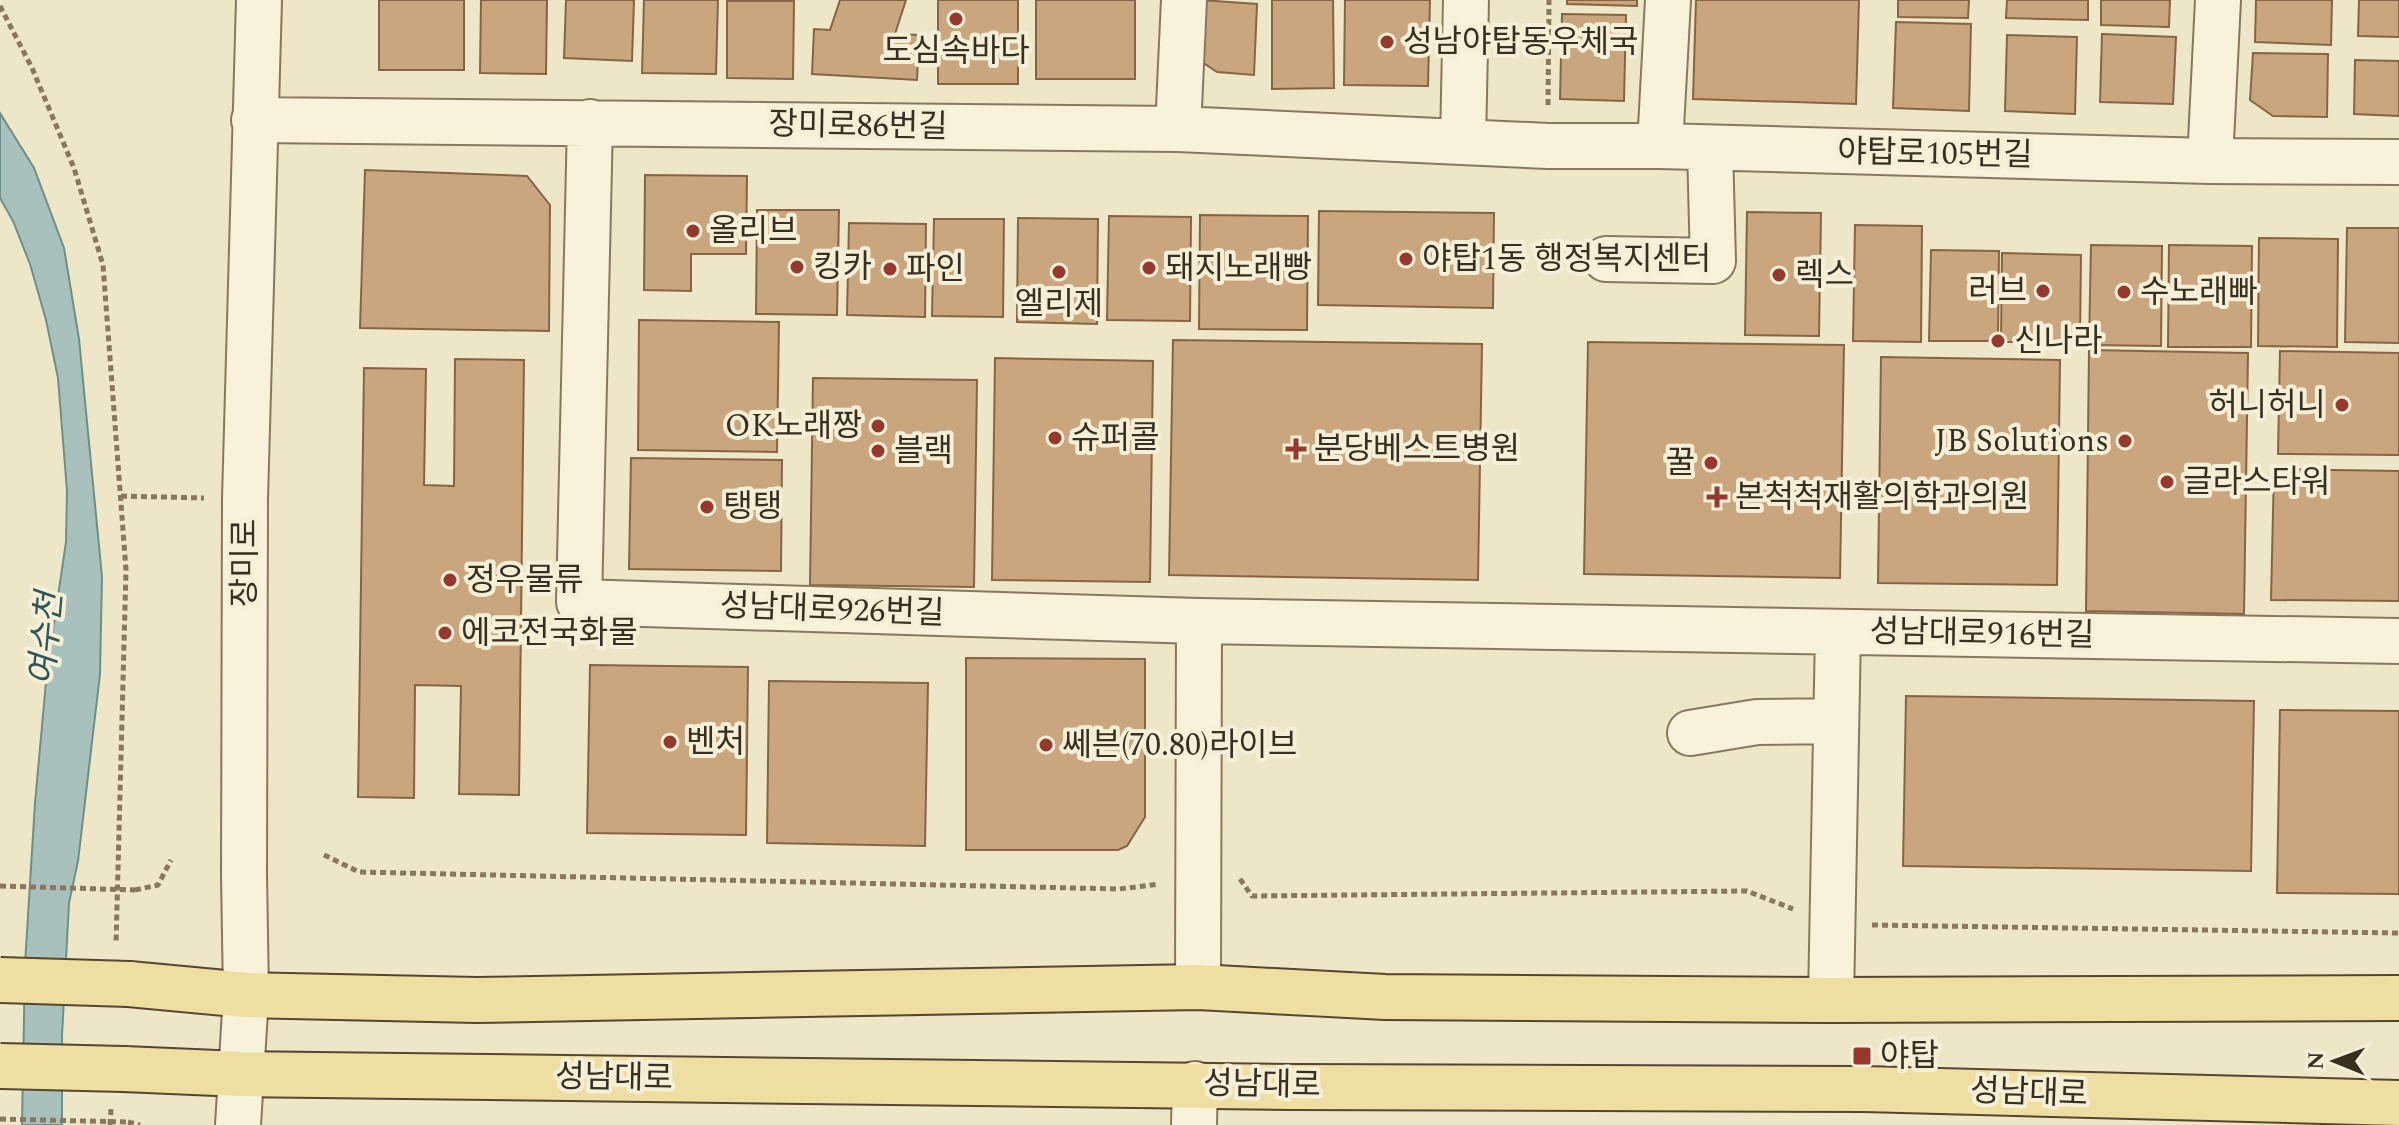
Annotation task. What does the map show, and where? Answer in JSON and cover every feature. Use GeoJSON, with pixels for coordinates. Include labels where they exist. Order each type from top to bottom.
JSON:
{"type":"FeatureCollection","features":[{"type":"Feature","properties":{"kind":"main road"},"geometry":{"type":"LineString","coordinates":[[0,980],[122,970],[246,995],[477,1000],[1198,987],[1385,997],[1831,1000],[2399,998]]}},
{"type":"Feature","properties":{"kind":"main road","name":"성남대로"},"geometry":{"type":"LineString","coordinates":[[0,1066],[118,1082],[240,1074],[1194,1105],[1864,1089],[2399,1103]]}},
{"type":"Feature","properties":{"kind":"street","name":"장미로"},"geometry":{"type":"LineString","coordinates":[[238,1125],[246,995],[245,499],[259,0]]}},
{"type":"Feature","properties":{"kind":"street"},"geometry":{"type":"LineString","coordinates":[[1178,129],[1184,0]]}},
{"type":"Feature","properties":{"kind":"street"},"geometry":{"type":"LineString","coordinates":[[1463,142],[1466,0]]}},
{"type":"Feature","properties":{"kind":"street"},"geometry":{"type":"LineString","coordinates":[[1660,146],[1668,0]]}},
{"type":"Feature","properties":{"kind":"street"},"geometry":{"type":"LineString","coordinates":[[2210,161],[2218,0]]}},
{"type":"Feature","properties":{"kind":"street","name":"장미로86번길"},"geometry":{"type":"LineString","coordinates":[[254,120],[1178,129],[1463,142]]}},
{"type":"Feature","properties":{"kind":"street","name":"성남대로926번길"},"geometry":{"type":"LineString","coordinates":[[590,122],[579,602],[1199,621]]}},
{"type":"Feature","properties":{"kind":"street","name":"야탑로105번길"},"geometry":{"type":"LineString","coordinates":[[1463,142],[2210,161],[2399,162]]}},
{"type":"Feature","properties":{"kind":"street"},"geometry":{"type":"LineString","coordinates":[[1606,259],[1713,261],[1710,148]]}},
{"type":"Feature","properties":{"kind":"street"},"geometry":{"type":"LineString","coordinates":[[1198,987],[1199,621],[1838,632]]}},
{"type":"Feature","properties":{"kind":"street","name":"성남대로916번길"},"geometry":{"type":"LineString","coordinates":[[1831,1000],[1838,632],[2399,641]]}},
{"type":"Feature","properties":{"kind":"street"},"geometry":{"type":"LineString","coordinates":[[1690,733],[1757,722],[1835,721]]}},
{"type":"Feature","properties":{"kind":"path"},"geometry":{"type":"LineString","coordinates":[[1548,146],[1549,0]]}},
{"type":"Feature","properties":{"kind":"path"},"geometry":{"type":"LineString","coordinates":[[0,6],[32,68],[74,168],[103,265],[126,570],[122,970]]}},
{"type":"Feature","properties":{"kind":"path"},"geometry":{"type":"LineString","coordinates":[[121,496],[245,499]]}},
{"type":"Feature","properties":{"kind":"path"},"geometry":{"type":"LineString","coordinates":[[324,855],[359,872],[1119,889],[1198,878],[1239,877],[1252,896],[1747,891],[1832,924],[2399,933]]}},
{"type":"Feature","properties":{"kind":"path"},"geometry":{"type":"LineString","coordinates":[[0,886],[135,890],[158,885],[171,860]]}},
{"type":"Feature","properties":{"kind":"path"},"geometry":{"type":"LineString","coordinates":[[110,1125],[118,1082]]}},
{"type":"Feature","properties":{"kind":"path"},"geometry":{"type":"LineString","coordinates":[[0,1119],[128,1122],[140,1125]]}},
{"type":"Feature","properties":{"kind":"water"},"geometry":{"type":"Polygon","coordinates":[[[0,113],[34,168],[64,248],[79,339],[102,577],[100,674],[78,861],[69,903],[62,1036],[62,1125],[22,1125],[25,964],[35,803],[47,671],[66,542],[67,491],[58,378],[46,320],[30,264],[0,198],[0,113]]]}},
{"type":"Feature","properties":{"kind":"building"},"geometry":{"type":"Polygon","coordinates":[[[379,0],[464,0],[464,70],[379,70],[379,0]]]}},
{"type":"Feature","properties":{"kind":"building"},"geometry":{"type":"Polygon","coordinates":[[[481,0],[547,0],[546,74],[480,73],[481,0]]]}},
{"type":"Feature","properties":{"kind":"building"},"geometry":{"type":"Polygon","coordinates":[[[566,0],[634,0],[632,61],[564,58],[566,0]]]}},
{"type":"Feature","properties":{"kind":"building"},"geometry":{"type":"Polygon","coordinates":[[[644,0],[718,0],[716,74],[642,73],[644,0]]]}},
{"type":"Feature","properties":{"kind":"building"},"geometry":{"type":"Polygon","coordinates":[[[840,0],[906,0],[895,34],[919,35],[917,80],[812,74],[814,29],[830,30],[840,0]]]}},
{"type":"Feature","properties":{"kind":"building"},"geometry":{"type":"Polygon","coordinates":[[[938,0],[1018,0],[1018,84],[938,84],[938,0]]]}},
{"type":"Feature","properties":{"kind":"building"},"geometry":{"type":"Polygon","coordinates":[[[1036,0],[1135,0],[1135,79],[1036,79],[1036,0]]]}},
{"type":"Feature","properties":{"kind":"building"},"geometry":{"type":"Polygon","coordinates":[[[1201,0],[1257,4],[1254,75],[1217,72],[1202,62],[1201,0]]]}},
{"type":"Feature","properties":{"kind":"building"},"geometry":{"type":"Polygon","coordinates":[[[1272,0],[1333,0],[1334,88],[1272,89],[1272,0]]]}},
{"type":"Feature","properties":{"kind":"building","name":"성남야탑동우체국"},"geometry":{"type":"Polygon","coordinates":[[[1345,0],[1430,0],[1428,86],[1344,85],[1345,0]]]}},
{"type":"Feature","properties":{"kind":"building"},"geometry":{"type":"Polygon","coordinates":[[[1567,0],[1637,0],[1637,6],[1567,4],[1567,0]]]}},
{"type":"Feature","properties":{"kind":"building"},"geometry":{"type":"Polygon","coordinates":[[[1696,0],[1859,0],[1856,104],[1693,99],[1696,0]]]}},
{"type":"Feature","properties":{"kind":"building"},"geometry":{"type":"Polygon","coordinates":[[[1898,0],[1969,0],[1968,18],[1898,17],[1898,0]]]}},
{"type":"Feature","properties":{"kind":"building"},"geometry":{"type":"Polygon","coordinates":[[[2007,0],[2088,0],[2088,20],[2006,18],[2007,0]]]}},
{"type":"Feature","properties":{"kind":"building"},"geometry":{"type":"Polygon","coordinates":[[[2101,0],[2170,0],[2169,27],[2101,25],[2101,0]]]}},
{"type":"Feature","properties":{"kind":"building"},"geometry":{"type":"Polygon","coordinates":[[[2256,0],[2332,0],[2331,45],[2255,42],[2256,0]]]}},
{"type":"Feature","properties":{"kind":"building"},"geometry":{"type":"Polygon","coordinates":[[[2359,0],[2399,0],[2399,37],[2358,36],[2359,0]]]}},
{"type":"Feature","properties":{"kind":"building"},"geometry":{"type":"Polygon","coordinates":[[[727,1],[794,1],[793,79],[727,78],[727,1]]]}},
{"type":"Feature","properties":{"kind":"building"},"geometry":{"type":"Polygon","coordinates":[[[1562,14],[1626,15],[1624,101],[1560,99],[1562,14]]]}},
{"type":"Feature","properties":{"kind":"building"},"geometry":{"type":"Polygon","coordinates":[[[1896,22],[1971,24],[1969,111],[1893,108],[1896,22]]]}},
{"type":"Feature","properties":{"kind":"building"},"geometry":{"type":"Polygon","coordinates":[[[2102,34],[2176,37],[2173,104],[2100,102],[2102,34]]]}},
{"type":"Feature","properties":{"kind":"building"},"geometry":{"type":"Polygon","coordinates":[[[2007,35],[2077,37],[2075,114],[2005,111],[2007,35]]]}},
{"type":"Feature","properties":{"kind":"building"},"geometry":{"type":"Polygon","coordinates":[[[2253,53],[2328,54],[2327,117],[2273,116],[2250,100],[2253,53]]]}},
{"type":"Feature","properties":{"kind":"building"},"geometry":{"type":"Polygon","coordinates":[[[2355,60],[2399,61],[2399,116],[2354,114],[2355,60]]]}},
{"type":"Feature","properties":{"kind":"building"},"geometry":{"type":"Polygon","coordinates":[[[365,170],[527,176],[550,205],[549,331],[360,328],[365,170]]]}},
{"type":"Feature","properties":{"kind":"building"},"geometry":{"type":"Polygon","coordinates":[[[645,175],[747,176],[746,254],[691,254],[691,291],[644,290],[645,175]]]}},
{"type":"Feature","properties":{"kind":"building"},"geometry":{"type":"Polygon","coordinates":[[[757,210],[839,210],[837,315],[756,314],[757,210]]]}},
{"type":"Feature","properties":{"kind":"building","name":"야탑1동 행정복지센터"},"geometry":{"type":"Polygon","coordinates":[[[1319,211],[1494,213],[1493,308],[1318,305],[1319,211]]]}},
{"type":"Feature","properties":{"kind":"building"},"geometry":{"type":"Polygon","coordinates":[[[1747,212],[1821,213],[1819,336],[1745,335],[1747,212]]]}},
{"type":"Feature","properties":{"kind":"building"},"geometry":{"type":"Polygon","coordinates":[[[1200,215],[1308,216],[1307,330],[1199,329],[1200,215]]]}},
{"type":"Feature","properties":{"kind":"building"},"geometry":{"type":"Polygon","coordinates":[[[1109,216],[1191,217],[1190,321],[1107,320],[1109,216]]]}},
{"type":"Feature","properties":{"kind":"building"},"geometry":{"type":"Polygon","coordinates":[[[1018,218],[1098,219],[1097,324],[1017,322],[1018,218]]]}},
{"type":"Feature","properties":{"kind":"building"},"geometry":{"type":"Polygon","coordinates":[[[934,219],[1004,219],[1003,317],[932,316],[934,219]]]}},
{"type":"Feature","properties":{"kind":"building"},"geometry":{"type":"Polygon","coordinates":[[[849,223],[926,224],[925,317],[847,315],[849,223]]]}},
{"type":"Feature","properties":{"kind":"building"},"geometry":{"type":"Polygon","coordinates":[[[1855,225],[1922,226],[1921,342],[1853,341],[1855,225]]]}},
{"type":"Feature","properties":{"kind":"building"},"geometry":{"type":"Polygon","coordinates":[[[2347,228],[2399,228],[2399,343],[2345,342],[2347,228]]]}},
{"type":"Feature","properties":{"kind":"building"},"geometry":{"type":"Polygon","coordinates":[[[2259,238],[2338,239],[2337,347],[2258,346],[2259,238]]]}},
{"type":"Feature","properties":{"kind":"building"},"geometry":{"type":"Polygon","coordinates":[[[2091,245],[2162,246],[2161,346],[2089,345],[2091,245]]]}},
{"type":"Feature","properties":{"kind":"building"},"geometry":{"type":"Polygon","coordinates":[[[2169,245],[2252,246],[2251,347],[2168,347],[2169,245]]]}},
{"type":"Feature","properties":{"kind":"building"},"geometry":{"type":"Polygon","coordinates":[[[1931,250],[1999,251],[1998,341],[1929,341],[1931,250]]]}},
{"type":"Feature","properties":{"kind":"building"},"geometry":{"type":"Polygon","coordinates":[[[2002,253],[2081,255],[2080,342],[2001,342],[2002,253]]]}},
{"type":"Feature","properties":{"kind":"building"},"geometry":{"type":"Polygon","coordinates":[[[639,320],[779,322],[777,452],[638,450],[639,320]]]}},
{"type":"Feature","properties":{"kind":"building"},"geometry":{"type":"Polygon","coordinates":[[[1173,340],[1482,344],[1478,580],[1169,575],[1173,340]]]}},
{"type":"Feature","properties":{"kind":"building"},"geometry":{"type":"Polygon","coordinates":[[[1588,342],[1844,345],[1840,578],[1584,574],[1588,342]]]}},
{"type":"Feature","properties":{"kind":"building","name":"글라스타워"},"geometry":{"type":"Polygon","coordinates":[[[2089,350],[2248,353],[2244,614],[2086,611],[2089,350]]]}},
{"type":"Feature","properties":{"kind":"building"},"geometry":{"type":"Polygon","coordinates":[[[2280,351],[2399,353],[2399,455],[2278,454],[2280,351]]]}},
{"type":"Feature","properties":{"kind":"building"},"geometry":{"type":"Polygon","coordinates":[[[1881,357],[2060,360],[2057,585],[1878,583],[1881,357]]]}},
{"type":"Feature","properties":{"kind":"building"},"geometry":{"type":"Polygon","coordinates":[[[995,358],[1153,361],[1150,582],[992,580],[995,358]]]}},
{"type":"Feature","properties":{"kind":"building"},"geometry":{"type":"Polygon","coordinates":[[[455,359],[524,360],[519,795],[459,794],[461,686],[415,685],[414,798],[358,797],[364,368],[426,369],[424,485],[454,486],[455,359]]]}},
{"type":"Feature","properties":{"kind":"building"},"geometry":{"type":"Polygon","coordinates":[[[813,378],[977,380],[974,587],[810,585],[813,378]]]}},
{"type":"Feature","properties":{"kind":"building"},"geometry":{"type":"Polygon","coordinates":[[[631,458],[782,460],[781,571],[629,569],[631,458]]]}},
{"type":"Feature","properties":{"kind":"building"},"geometry":{"type":"Polygon","coordinates":[[[2274,469],[2399,471],[2399,601],[2271,600],[2274,469]]]}},
{"type":"Feature","properties":{"kind":"building"},"geometry":{"type":"Polygon","coordinates":[[[966,658],[1145,659],[1145,817],[1127,846],[1118,850],[966,850],[966,658]]]}},
{"type":"Feature","properties":{"kind":"building"},"geometry":{"type":"Polygon","coordinates":[[[590,665],[748,667],[746,835],[587,833],[590,665]]]}},
{"type":"Feature","properties":{"kind":"building"},"geometry":{"type":"Polygon","coordinates":[[[769,681],[928,683],[925,846],[767,843],[769,681]]]}},
{"type":"Feature","properties":{"kind":"building"},"geometry":{"type":"Polygon","coordinates":[[[1906,696],[2254,701],[2251,871],[1903,866],[1906,696]]]}},
{"type":"Feature","properties":{"kind":"building"},"geometry":{"type":"Polygon","coordinates":[[[2280,710],[2399,711],[2399,894],[2277,893],[2280,710]]]}},
{"type":"Feature","properties":{"kind":"place","name":"도심속바다"},"geometry":{"type":"Point","coordinates":[956,19]}},
{"type":"Feature","properties":{"kind":"place","name":"성남야탑동우체국"},"geometry":{"type":"Point","coordinates":[1387,42]}},
{"type":"Feature","properties":{"kind":"place","name":"올리브"},"geometry":{"type":"Point","coordinates":[693,231]}},
{"type":"Feature","properties":{"kind":"place","name":"야탑1동 행정복지센터"},"geometry":{"type":"Point","coordinates":[1406,259]}},
{"type":"Feature","properties":{"kind":"place","name":"킹카"},"geometry":{"type":"Point","coordinates":[797,267]}},
{"type":"Feature","properties":{"kind":"place","name":"돼지노래빵"},"geometry":{"type":"Point","coordinates":[1149,268]}},
{"type":"Feature","properties":{"kind":"place","name":"파인"},"geometry":{"type":"Point","coordinates":[890,269]}},
{"type":"Feature","properties":{"kind":"place","name":"엘리제"},"geometry":{"type":"Point","coordinates":[1059,272]}},
{"type":"Feature","properties":{"kind":"place","name":"렉스"},"geometry":{"type":"Point","coordinates":[1779,275]}},
{"type":"Feature","properties":{"kind":"place","name":"러브"},"geometry":{"type":"Point","coordinates":[2043,291]}},
{"type":"Feature","properties":{"kind":"place","name":"수노래빠"},"geometry":{"type":"Point","coordinates":[2124,292]}},
{"type":"Feature","properties":{"kind":"place","name":"신나라"},"geometry":{"type":"Point","coordinates":[1998,341]}},
{"type":"Feature","properties":{"kind":"place","name":"허니허니"},"geometry":{"type":"Point","coordinates":[2342,405]}},
{"type":"Feature","properties":{"kind":"place","name":"OK노래짱"},"geometry":{"type":"Point","coordinates":[878,426]}},
{"type":"Feature","properties":{"kind":"place","name":"슈퍼콜"},"geometry":{"type":"Point","coordinates":[1055,438]}},
{"type":"Feature","properties":{"kind":"place","name":"JB Solutions"},"geometry":{"type":"Point","coordinates":[2125,441]}},
{"type":"Feature","properties":{"kind":"place","name":"분당베스트병원"},"geometry":{"type":"Point","coordinates":[1296,449]}},
{"type":"Feature","properties":{"kind":"place","name":"블랙"},"geometry":{"type":"Point","coordinates":[878,451]}},
{"type":"Feature","properties":{"kind":"place","name":"꿀"},"geometry":{"type":"Point","coordinates":[1711,463]}},
{"type":"Feature","properties":{"kind":"place","name":"글라스타워"},"geometry":{"type":"Point","coordinates":[2167,482]}},
{"type":"Feature","properties":{"kind":"place","name":"본척척재활의학과의원"},"geometry":{"type":"Point","coordinates":[1717,497]}},
{"type":"Feature","properties":{"kind":"place","name":"탱탱"},"geometry":{"type":"Point","coordinates":[707,507]}},
{"type":"Feature","properties":{"kind":"place","name":"정우물류"},"geometry":{"type":"Point","coordinates":[450,580]}},
{"type":"Feature","properties":{"kind":"place","name":"에코전국화물"},"geometry":{"type":"Point","coordinates":[445,633]}},
{"type":"Feature","properties":{"kind":"place","name":"벤처"},"geometry":{"type":"Point","coordinates":[670,742]}},
{"type":"Feature","properties":{"kind":"place","name":"쎄븐(70.80)라이브"},"geometry":{"type":"Point","coordinates":[1046,745]}},
{"type":"Feature","properties":{"kind":"place","name":"야탑"},"geometry":{"type":"Point","coordinates":[1862,1056]}},
{"type":"Feature","properties":{"kind":"water label","name":"여수천"},"geometry":{"type":"Point","coordinates":[47,639]}}]}
